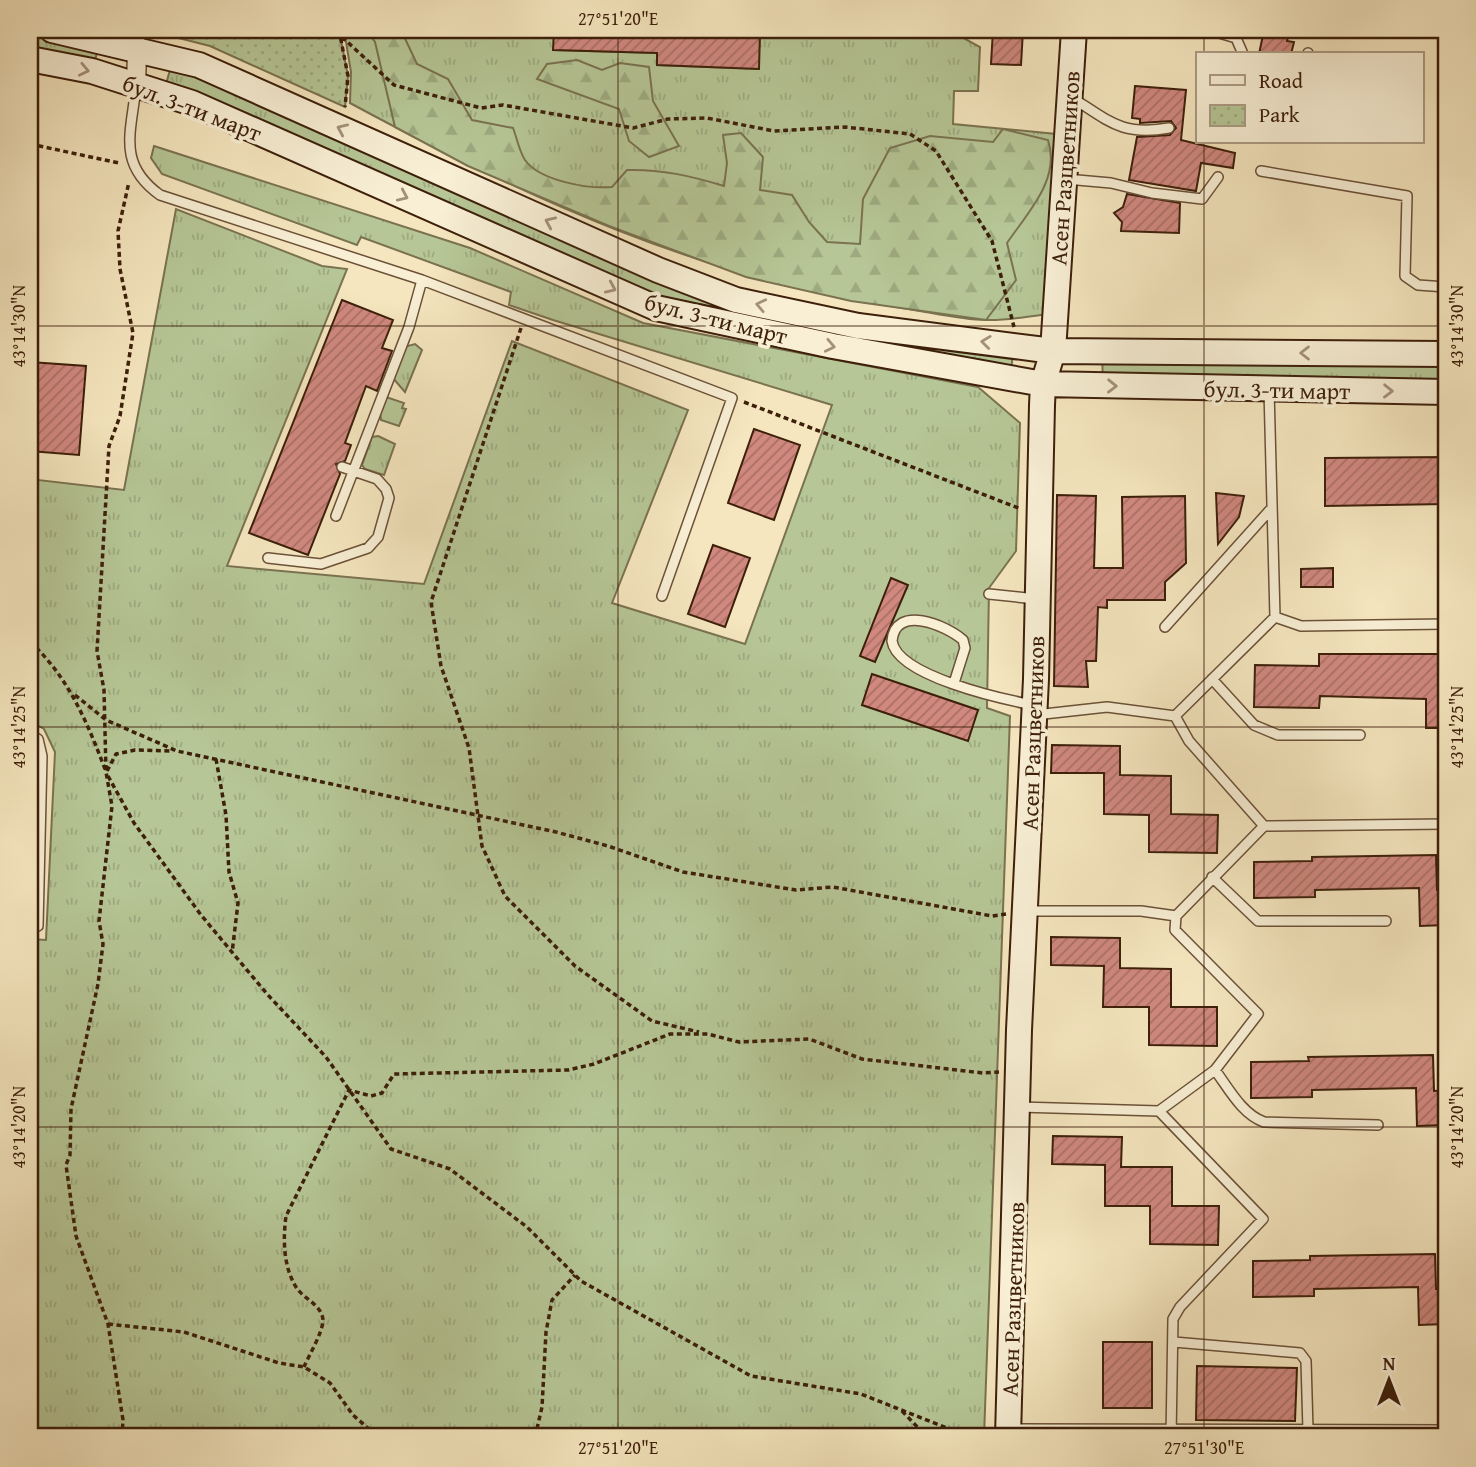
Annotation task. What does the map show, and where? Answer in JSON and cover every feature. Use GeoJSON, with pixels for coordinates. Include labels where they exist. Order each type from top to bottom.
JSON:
{"type":"FeatureCollection","features":[{"type":"Feature","properties":{"kind":"street","name":"бул. 3-ти март"},"geometry":{"type":"LineString","coordinates":[[52,30],[135,40],[198,65],[657,270],[736,300],[858,326],[1053,351],[1446,354]]}},
{"type":"Feature","properties":{"kind":"street","name":"Асен Разцветников"},"geometry":{"type":"LineString","coordinates":[[1003,1434],[1034,710],[1043,384],[1053,351],[1074,30]]}},
{"type":"Feature","properties":{"kind":"street"},"geometry":{"type":"LineString","coordinates":[[135,40],[136,87]]}},
{"type":"Feature","properties":{"kind":"street","name":"бул. 3-ти март"},"geometry":{"type":"LineString","coordinates":[[30,59],[92,71],[192,103],[656,308],[833,346],[1043,384],[1446,392]]}},
{"type":"Feature","properties":{"kind":"lane"},"geometry":{"type":"LineString","coordinates":[[1209,30],[1236,38],[1242,52]]}},
{"type":"Feature","properties":{"kind":"lane"},"geometry":{"type":"LineString","coordinates":[[136,87],[130,145],[132,168],[142,182],[159,195],[422,280],[732,398],[662,596]]}},
{"type":"Feature","properties":{"kind":"lane"},"geometry":{"type":"LineString","coordinates":[[1070,96],[1103,121],[1119,128],[1149,131],[1169,128]]}},
{"type":"Feature","properties":{"kind":"lane"},"geometry":{"type":"LineString","coordinates":[[1261,171],[1407,197],[1403,266],[1405,276],[1418,285],[1446,287]]}},
{"type":"Feature","properties":{"kind":"lane"},"geometry":{"type":"LineString","coordinates":[[1065,179],[1111,183],[1152,193],[1202,198],[1218,177]]}},
{"type":"Feature","properties":{"kind":"lane"},"geometry":{"type":"LineString","coordinates":[[336,516],[409,327],[422,280]]}},
{"type":"Feature","properties":{"kind":"lane"},"geometry":{"type":"LineString","coordinates":[[1175,716],[1275,617],[1270,510],[1269,390]]}},
{"type":"Feature","properties":{"kind":"lane"},"geometry":{"type":"LineString","coordinates":[[268,558],[321,564],[368,548],[378,537],[389,498],[377,479],[342,467]]}},
{"type":"Feature","properties":{"kind":"lane"},"geometry":{"type":"LineString","coordinates":[[1165,627],[1270,510]]}},
{"type":"Feature","properties":{"kind":"lane"},"geometry":{"type":"LineString","coordinates":[[989,594],[1038,599]]}},
{"type":"Feature","properties":{"kind":"lane"},"geometry":{"type":"LineString","coordinates":[[1275,617],[1301,626],[1446,624]]}},
{"type":"Feature","properties":{"kind":"lane"},"geometry":{"type":"LineString","coordinates":[[954,683],[965,648],[961,637],[915,619],[898,625],[891,641],[895,654],[906,662],[954,683],[988,696],[1034,710],[1107,708],[1175,716]]}},
{"type":"Feature","properties":{"kind":"lane"},"geometry":{"type":"LineString","coordinates":[[1212,679],[1254,725],[1278,735],[1360,735]]}},
{"type":"Feature","properties":{"kind":"lane"},"geometry":{"type":"LineString","coordinates":[[1175,716],[1189,741],[1264,826]]}},
{"type":"Feature","properties":{"kind":"lane"},"geometry":{"type":"LineString","coordinates":[[30,735],[38,739],[42,756],[38,926],[30,925]]}},
{"type":"Feature","properties":{"kind":"lane"},"geometry":{"type":"LineString","coordinates":[[1018,1107],[1159,1111],[1215,1070],[1258,1014],[1175,930],[1177,916],[1264,826],[1446,824]]}},
{"type":"Feature","properties":{"kind":"lane"},"geometry":{"type":"LineString","coordinates":[[1212,877],[1258,921],[1386,921]]}},
{"type":"Feature","properties":{"kind":"lane"},"geometry":{"type":"LineString","coordinates":[[1026,911],[1141,911],[1177,916]]}},
{"type":"Feature","properties":{"kind":"lane"},"geometry":{"type":"LineString","coordinates":[[1215,1070],[1248,1112],[1264,1122],[1378,1125]]}},
{"type":"Feature","properties":{"kind":"lane"},"geometry":{"type":"LineString","coordinates":[[1159,1111],[1263,1219],[1180,1307],[1173,1319],[1171,1434]]}},
{"type":"Feature","properties":{"kind":"lane"},"geometry":{"type":"LineString","coordinates":[[1174,1342],[1300,1353],[1306,1361],[1308,1430]]}},
{"type":"Feature","properties":{"kind":"lane"},"geometry":{"type":"LineString","coordinates":[[1003,1434],[1171,1434],[1308,1430],[1403,1434],[1446,1430]]}},
{"type":"Feature","properties":{"kind":"path"},"geometry":{"type":"LineString","coordinates":[[179,38],[169,35],[180,30]]}},
{"type":"Feature","properties":{"kind":"path"},"geometry":{"type":"LineString","coordinates":[[339,30],[348,76],[347,108],[340,105]]}},
{"type":"Feature","properties":{"kind":"path"},"geometry":{"type":"LineString","coordinates":[[342,37],[394,85],[481,108],[503,105],[633,128],[668,119],[707,118],[774,131],[845,127],[910,134],[936,151],[992,241],[1015,330]]}},
{"type":"Feature","properties":{"kind":"path"},"geometry":{"type":"LineString","coordinates":[[30,144],[104,157],[132,168],[118,231],[120,269],[133,333],[120,416],[109,446],[105,544],[99,590],[97,651],[106,720],[106,772],[112,806],[99,921],[103,944],[98,984],[71,1109],[70,1155],[66,1165],[76,1236],[108,1324],[123,1420],[122,1437]]}},
{"type":"Feature","properties":{"kind":"path"},"geometry":{"type":"LineString","coordinates":[[1001,328],[1015,330],[1038,318],[1055,318]]}},
{"type":"Feature","properties":{"kind":"path"},"geometry":{"type":"LineString","coordinates":[[524,320],[430,602],[441,666],[469,748],[482,846],[505,897],[565,957],[652,1021],[739,1042],[809,1039],[862,1059],[984,1073],[1018,1070]]}},
{"type":"Feature","properties":{"kind":"path"},"geometry":{"type":"LineString","coordinates":[[732,398],[1040,517]]}},
{"type":"Feature","properties":{"kind":"path"},"geometry":{"type":"LineString","coordinates":[[30,642],[44,655],[82,709],[106,772],[134,823],[232,953],[326,1058],[391,1149],[450,1170],[527,1227],[575,1275],[619,1304],[751,1376],[861,1394],[947,1428],[1003,1434]]}},
{"type":"Feature","properties":{"kind":"path"},"geometry":{"type":"LineString","coordinates":[[69,691],[106,720],[177,751],[478,814],[608,846],[683,872],[796,890],[833,887],[992,916],[1026,911]]}},
{"type":"Feature","properties":{"kind":"path"},"geometry":{"type":"LineString","coordinates":[[106,772],[116,754],[135,750],[177,751]]}},
{"type":"Feature","properties":{"kind":"path"},"geometry":{"type":"LineString","coordinates":[[216,760],[226,815],[229,872],[238,903],[232,953]]}},
{"type":"Feature","properties":{"kind":"path"},"geometry":{"type":"LineString","coordinates":[[349,1090],[371,1096],[382,1093],[394,1074],[568,1070],[594,1064],[670,1034],[708,1034]]}},
{"type":"Feature","properties":{"kind":"path"},"geometry":{"type":"LineString","coordinates":[[304,1367],[323,1322],[320,1310],[296,1287],[287,1262],[283,1240],[286,1216],[349,1090]]}},
{"type":"Feature","properties":{"kind":"path"},"geometry":{"type":"LineString","coordinates":[[535,1437],[541,1408],[546,1332],[552,1300],[575,1275]]}},
{"type":"Feature","properties":{"kind":"path"},"geometry":{"type":"LineString","coordinates":[[108,1324],[184,1332],[279,1363],[304,1367],[330,1383],[353,1415],[378,1437]]}},
{"type":"Feature","properties":{"kind":"path"},"geometry":{"type":"LineString","coordinates":[[901,1410],[928,1437]]}},
{"type":"Feature","properties":{"kind":"green space"},"geometry":{"type":"Polygon","coordinates":[[[30,30],[100,42],[92,71],[30,59],[30,30]]]}},
{"type":"Feature","properties":{"kind":"green space"},"geometry":{"type":"Polygon","coordinates":[[[147,30],[339,30],[348,76],[345,107],[210,46],[147,30]]]}},
{"type":"Feature","properties":{"kind":"green space"},"geometry":{"type":"Polygon","coordinates":[[[344,30],[554,33],[554,50],[657,53],[657,65],[758,69],[760,32],[768,30],[949,30],[980,47],[978,91],[954,91],[953,124],[1056,134],[1049,314],[1002,320],[976,320],[829,295],[687,256],[618,230],[482,171],[350,103],[351,72],[344,30]]]}},
{"type":"Feature","properties":{"kind":"green space"},"geometry":{"type":"Polygon","coordinates":[[[366,30],[401,30],[417,64],[448,79],[472,120],[513,128],[525,160],[542,173],[565,182],[590,187],[612,187],[627,170],[640,170],[676,174],[724,186],[727,163],[723,135],[741,133],[763,157],[760,190],[792,195],[809,222],[827,242],[860,244],[863,199],[890,148],[930,136],[993,142],[1003,129],[1048,140],[1050,168],[1040,195],[1007,243],[1016,280],[986,320],[851,301],[746,277],[609,226],[468,166],[395,127],[375,42],[366,30]]]}},
{"type":"Feature","properties":{"kind":"green space"},"geometry":{"type":"Polygon","coordinates":[[[173,59],[736,300],[1014,345],[1010,379],[656,308],[163,95],[173,59]]]}},
{"type":"Feature","properties":{"kind":"green space"},"geometry":{"type":"Polygon","coordinates":[[[577,60],[602,70],[620,63],[649,67],[653,101],[679,146],[649,157],[629,141],[619,109],[537,79],[547,64],[577,60]]]}},
{"type":"Feature","properties":{"kind":"green space"},"geometry":{"type":"Polygon","coordinates":[[[154,146],[470,248],[643,323],[978,387],[1020,423],[1016,551],[989,588],[987,708],[1010,716],[984,1437],[30,1437],[30,939],[46,940],[55,752],[44,729],[30,721],[30,479],[124,490],[176,209],[322,266],[347,269],[227,566],[424,584],[512,341],[688,410],[612,603],[745,644],[832,405],[509,305],[511,292],[361,237],[357,245],[162,174],[151,158],[154,146]]]}},
{"type":"Feature","properties":{"kind":"green space"},"geometry":{"type":"Polygon","coordinates":[[[415,344],[422,350],[405,392],[392,377],[404,347],[415,344]]]}},
{"type":"Feature","properties":{"kind":"green space"},"geometry":{"type":"Polygon","coordinates":[[[1102,351],[1446,353],[1446,391],[1103,386],[1102,351]]]}},
{"type":"Feature","properties":{"kind":"green space"},"geometry":{"type":"Polygon","coordinates":[[[386,397],[404,403],[402,408],[406,409],[399,426],[381,420],[380,412],[386,397]]]}},
{"type":"Feature","properties":{"kind":"green space"},"geometry":{"type":"Polygon","coordinates":[[[378,436],[395,444],[384,475],[365,469],[362,465],[372,437],[378,436]]]}},
{"type":"Feature","properties":{"kind":"building"},"geometry":{"type":"Polygon","coordinates":[[[554,30],[760,32],[759,69],[657,65],[657,53],[553,50],[554,30]]]}},
{"type":"Feature","properties":{"kind":"building"},"geometry":{"type":"Polygon","coordinates":[[[993,30],[1023,30],[1021,65],[991,64],[993,30]]]}},
{"type":"Feature","properties":{"kind":"building"},"geometry":{"type":"Polygon","coordinates":[[[1264,30],[1290,30],[1287,41],[1294,42],[1292,52],[1259,52],[1264,30]]]}},
{"type":"Feature","properties":{"kind":"building"},"geometry":{"type":"Polygon","coordinates":[[[1135,86],[1186,90],[1181,140],[1235,153],[1233,168],[1201,163],[1196,191],[1129,180],[1137,137],[1170,135],[1176,128],[1171,121],[1140,123],[1140,119],[1132,118],[1135,86]]]}},
{"type":"Feature","properties":{"kind":"building"},"geometry":{"type":"Polygon","coordinates":[[[1127,194],[1180,203],[1179,233],[1121,231],[1122,222],[1114,213],[1123,207],[1127,194]]]}},
{"type":"Feature","properties":{"kind":"building"},"geometry":{"type":"Polygon","coordinates":[[[342,300],[393,320],[382,348],[392,351],[377,391],[366,386],[345,443],[351,445],[345,461],[336,464],[340,474],[308,555],[249,533],[342,300]]]}},
{"type":"Feature","properties":{"kind":"building"},"geometry":{"type":"Polygon","coordinates":[[[30,362],[86,366],[79,455],[30,451],[30,362]]]}},
{"type":"Feature","properties":{"kind":"building"},"geometry":{"type":"Polygon","coordinates":[[[754,429],[800,445],[774,520],[728,503],[754,429]]]}},
{"type":"Feature","properties":{"kind":"building"},"geometry":{"type":"Polygon","coordinates":[[[1446,457],[1446,504],[1325,506],[1325,458],[1446,457]]]}},
{"type":"Feature","properties":{"kind":"building"},"geometry":{"type":"Polygon","coordinates":[[[1216,493],[1244,496],[1239,517],[1218,544],[1216,493]]]}},
{"type":"Feature","properties":{"kind":"building"},"geometry":{"type":"Polygon","coordinates":[[[1057,495],[1096,496],[1094,568],[1123,568],[1122,497],[1185,496],[1186,563],[1165,582],[1165,600],[1107,600],[1107,608],[1098,607],[1096,661],[1086,661],[1088,687],[1054,686],[1057,495]]]}},
{"type":"Feature","properties":{"kind":"building"},"geometry":{"type":"Polygon","coordinates":[[[713,545],[750,558],[725,627],[688,614],[713,545]]]}},
{"type":"Feature","properties":{"kind":"building"},"geometry":{"type":"Polygon","coordinates":[[[1333,568],[1333,587],[1301,587],[1301,569],[1333,568]]]}},
{"type":"Feature","properties":{"kind":"building"},"geometry":{"type":"Polygon","coordinates":[[[891,578],[908,585],[875,662],[860,656],[891,578]]]}},
{"type":"Feature","properties":{"kind":"building"},"geometry":{"type":"Polygon","coordinates":[[[1319,654],[1441,654],[1446,688],[1446,728],[1426,728],[1426,699],[1320,696],[1319,708],[1254,707],[1255,665],[1319,666],[1319,654]]]}},
{"type":"Feature","properties":{"kind":"building"},"geometry":{"type":"Polygon","coordinates":[[[872,674],[978,710],[968,741],[862,705],[872,674]]]}},
{"type":"Feature","properties":{"kind":"building"},"geometry":{"type":"Polygon","coordinates":[[[1052,745],[1120,746],[1120,775],[1171,776],[1171,814],[1218,815],[1217,853],[1149,852],[1149,815],[1104,814],[1104,773],[1051,773],[1052,745]]]}},
{"type":"Feature","properties":{"kind":"building"},"geometry":{"type":"Polygon","coordinates":[[[1436,855],[1437,890],[1446,890],[1446,925],[1420,926],[1419,888],[1315,890],[1315,897],[1254,898],[1254,862],[1312,861],[1312,857],[1436,855]]]}},
{"type":"Feature","properties":{"kind":"building"},"geometry":{"type":"Polygon","coordinates":[[[1051,937],[1120,938],[1120,968],[1171,969],[1171,1007],[1217,1007],[1217,1046],[1149,1045],[1149,1007],[1103,1007],[1104,966],[1051,965],[1051,937]]]}},
{"type":"Feature","properties":{"kind":"building"},"geometry":{"type":"Polygon","coordinates":[[[1433,1055],[1434,1091],[1446,1090],[1446,1125],[1417,1126],[1416,1088],[1312,1090],[1312,1097],[1251,1098],[1251,1062],[1309,1061],[1308,1057],[1433,1055]]]}},
{"type":"Feature","properties":{"kind":"building"},"geometry":{"type":"Polygon","coordinates":[[[1053,1136],[1122,1137],[1121,1167],[1172,1167],[1172,1206],[1219,1206],[1218,1245],[1150,1244],[1150,1206],[1105,1206],[1105,1165],[1052,1164],[1053,1136]]]}},
{"type":"Feature","properties":{"kind":"building"},"geometry":{"type":"Polygon","coordinates":[[[1435,1254],[1436,1289],[1446,1289],[1446,1324],[1419,1325],[1418,1287],[1314,1289],[1314,1296],[1253,1297],[1253,1261],[1310,1260],[1310,1256],[1435,1254]]]}},
{"type":"Feature","properties":{"kind":"building"},"geometry":{"type":"Polygon","coordinates":[[[1103,1342],[1152,1342],[1152,1408],[1103,1408],[1103,1342]]]}},
{"type":"Feature","properties":{"kind":"building"},"geometry":{"type":"Polygon","coordinates":[[[1197,1366],[1297,1368],[1295,1421],[1196,1420],[1197,1366]]]}}]}
